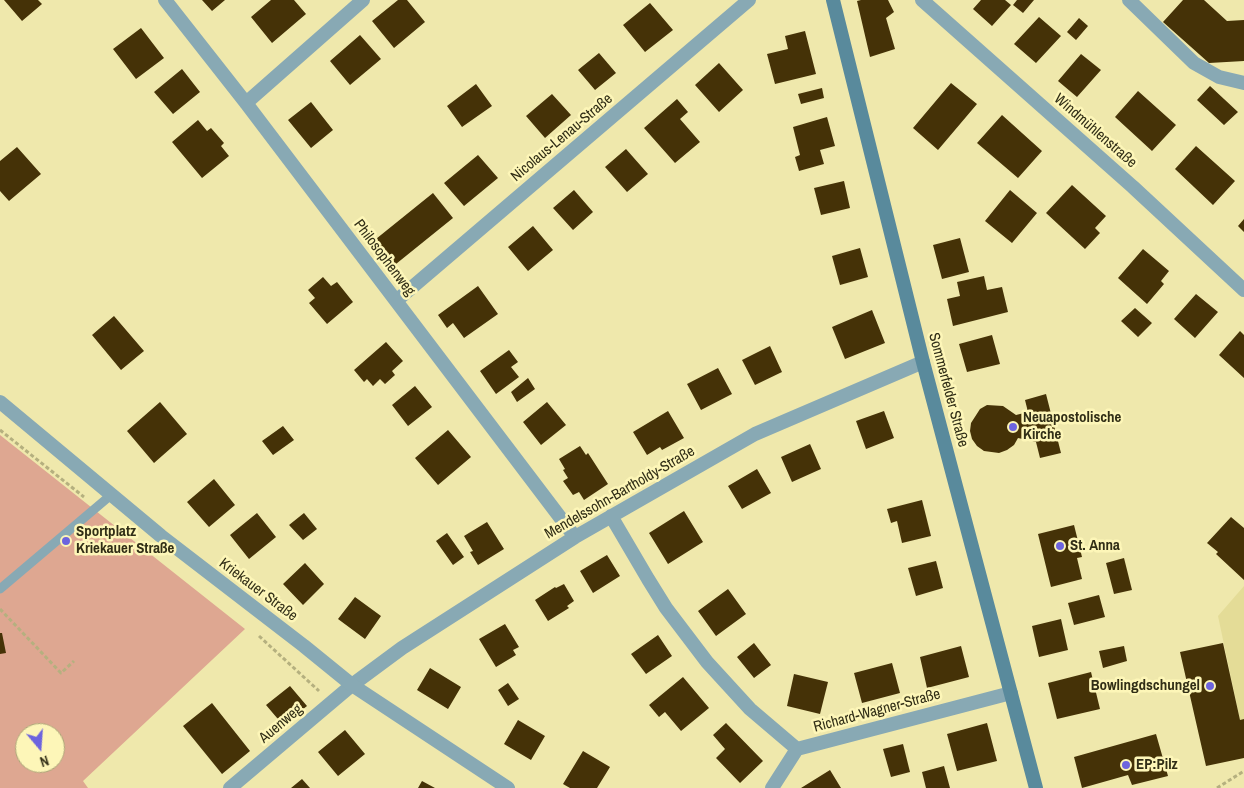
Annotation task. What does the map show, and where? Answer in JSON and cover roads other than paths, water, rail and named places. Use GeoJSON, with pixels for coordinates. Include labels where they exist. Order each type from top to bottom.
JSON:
{"type":"FeatureCollection","features":[{"type":"Feature","properties":{"kind":"main road","name":"Sommerfelder Straße"},"geometry":{"type":"LineString","coordinates":[[833,0],[923,362],[1036,788]]}},
{"type":"Feature","properties":{"kind":"street","name":"Philosophenweg"},"geometry":{"type":"LineString","coordinates":[[165,0],[246,103],[575,537]]}},
{"type":"Feature","properties":{"kind":"street"},"geometry":{"type":"LineString","coordinates":[[246,103],[364,0]]}},
{"type":"Feature","properties":{"kind":"street","name":"Nicolaus-Lenau-Straße"},"geometry":{"type":"LineString","coordinates":[[396,301],[749,0]]}},
{"type":"Feature","properties":{"kind":"street","name":"Windmühlenstraße"},"geometry":{"type":"LineString","coordinates":[[922,0],[1133,187],[1244,290]]}},
{"type":"Feature","properties":{"kind":"street"},"geometry":{"type":"LineString","coordinates":[[1129,0],[1194,63],[1219,77],[1244,83]]}},
{"type":"Feature","properties":{"kind":"street","name":"Mendelssohn-Bartholdy-Straße"},"geometry":{"type":"LineString","coordinates":[[352,685],[402,648],[575,537],[755,434],[923,362]]}},
{"type":"Feature","properties":{"kind":"street","name":"Kriekauer Straße"},"geometry":{"type":"LineString","coordinates":[[0,402],[161,536],[352,685],[508,788]]}},
{"type":"Feature","properties":{"kind":"street"},"geometry":{"type":"LineString","coordinates":[[611,516],[648,580],[671,615],[707,662],[750,708],[796,749],[772,788]]}},
{"type":"Feature","properties":{"kind":"street","name":"Auenweg"},"geometry":{"type":"LineString","coordinates":[[230,788],[352,685]]}},
{"type":"Feature","properties":{"kind":"street","name":"Richard-Wagner-Straße"},"geometry":{"type":"LineString","coordinates":[[796,749],[1011,693]]}},
{"type":"Feature","properties":{"kind":"lane"},"geometry":{"type":"LineString","coordinates":[[0,589],[111,495]]}},
{"type":"Feature","properties":{"kind":"place","name":"Neuapostolische Kirche"},"geometry":{"type":"Point","coordinates":[1013,427]}},
{"type":"Feature","properties":{"kind":"place","name":"Sportplatz Kriekauer Straße"},"geometry":{"type":"Point","coordinates":[66,541]}},
{"type":"Feature","properties":{"kind":"place","name":"St. Anna"},"geometry":{"type":"Point","coordinates":[1060,546]}},
{"type":"Feature","properties":{"kind":"place","name":"Bowlingdschungel"},"geometry":{"type":"Point","coordinates":[1210,686]}},
{"type":"Feature","properties":{"kind":"place","name":"EP:Pilz"},"geometry":{"type":"Point","coordinates":[1126,765]}}]}
